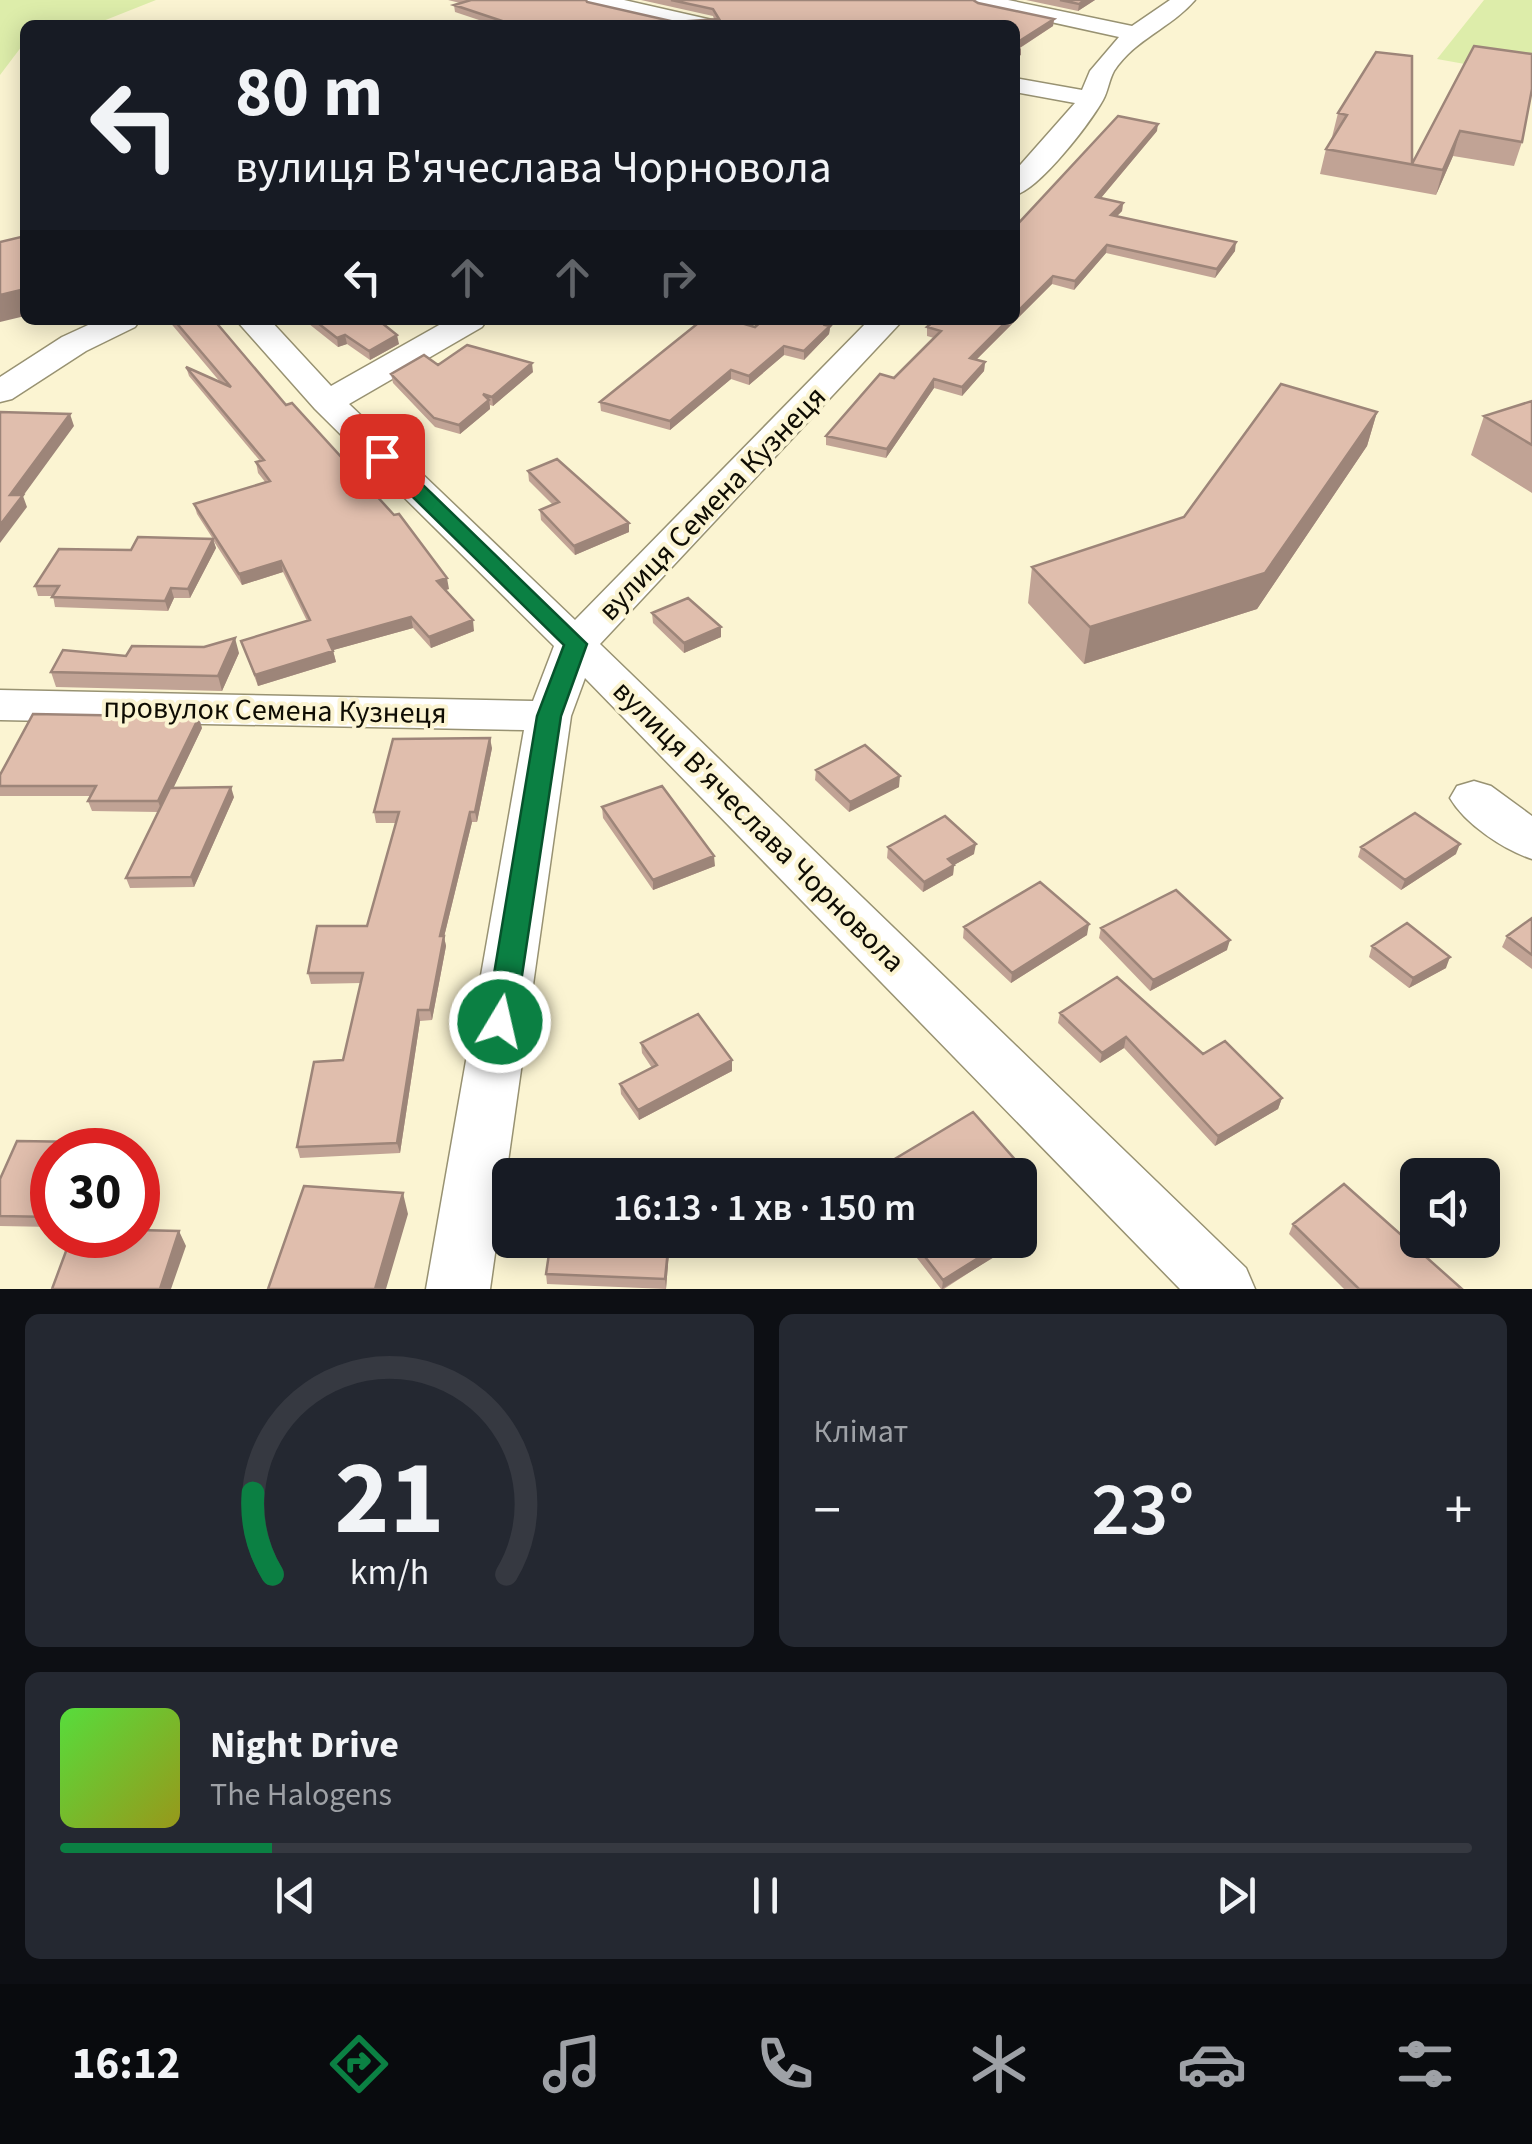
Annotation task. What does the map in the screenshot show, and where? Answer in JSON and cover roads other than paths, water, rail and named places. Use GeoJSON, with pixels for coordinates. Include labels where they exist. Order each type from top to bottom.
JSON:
{"type":"FeatureCollection","features":[{"type":"Feature","properties":{"kind":"street"},"geometry":{"type":"LineString","coordinates":[[596,0],[681,20]]}},
{"type":"Feature","properties":{"kind":"street"},"geometry":{"type":"LineString","coordinates":[[978,0],[1134,33]]}},
{"type":"Feature","properties":{"kind":"street"},"geometry":{"type":"LineString","coordinates":[[1020,182],[1091,98],[1102,70],[1134,33],[1184,0]]}},
{"type":"Feature","properties":{"kind":"street"},"geometry":{"type":"LineString","coordinates":[[633,20],[645,12]]}},
{"type":"Feature","properties":{"kind":"street"},"geometry":{"type":"LineString","coordinates":[[1020,86],[1091,98]]}},
{"type":"Feature","properties":{"kind":"street"},"geometry":{"type":"LineString","coordinates":[[0,392],[74,344],[114,325]]}},
{"type":"Feature","properties":{"kind":"street","name":"вулиця В'ячеслава Чорновола"},"geometry":{"type":"LineString","coordinates":[[257,325],[326,402],[576,644],[1224,1289]]}},
{"type":"Feature","properties":{"kind":"street"},"geometry":{"type":"LineString","coordinates":[[326,402],[462,325]]}},
{"type":"Feature","properties":{"kind":"street","name":"вулиця Семена Кузнеця"},"geometry":{"type":"LineString","coordinates":[[458,1289],[549,716],[576,644],[882,325]]}},
{"type":"Feature","properties":{"kind":"street","name":"провулок Семена Кузнеця"},"geometry":{"type":"LineString","coordinates":[[0,705],[549,716]]}},
{"type":"Feature","properties":{"kind":"street"},"geometry":{"type":"LineString","coordinates":[[1474,798],[1532,841]]}}]}
